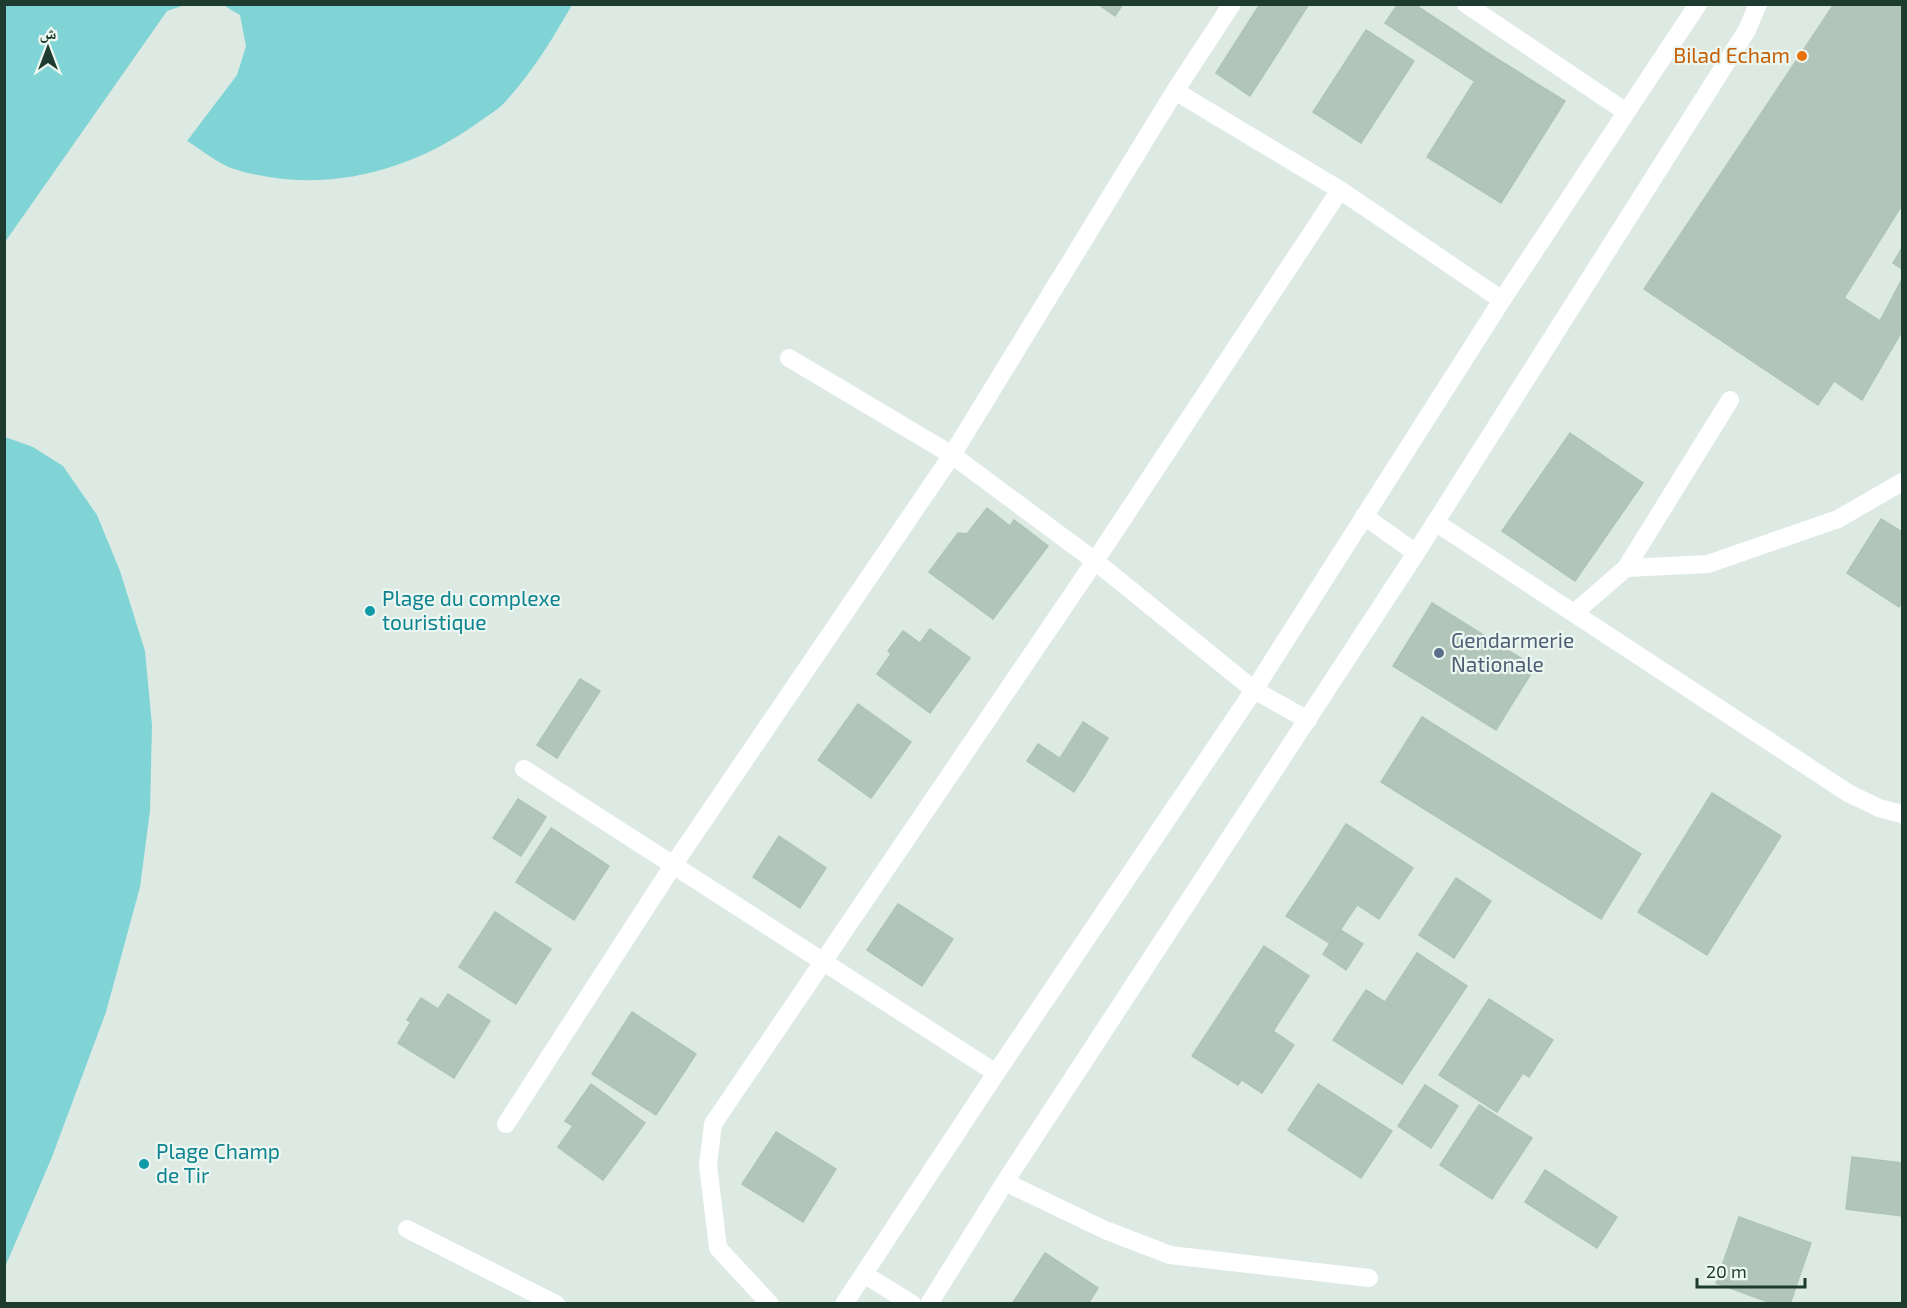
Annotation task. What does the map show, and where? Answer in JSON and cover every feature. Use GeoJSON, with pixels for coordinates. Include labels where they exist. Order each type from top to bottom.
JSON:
{"type":"FeatureCollection","features":[{"type":"Feature","properties":{"kind":"street"},"geometry":{"type":"LineString","coordinates":[[506,1124],[674,864],[952,455],[1175,91],[1232,4]]}},
{"type":"Feature","properties":{"kind":"street"},"geometry":{"type":"LineString","coordinates":[[1466,4],[1626,112]]}},
{"type":"Feature","properties":{"kind":"street"},"geometry":{"type":"LineString","coordinates":[[844,1304],[996,1073],[1254,690],[1502,300],[1698,4]]}},
{"type":"Feature","properties":{"kind":"street"},"geometry":{"type":"LineString","coordinates":[[929,1304],[1005,1182],[1416,553],[1747,30],[1758,4]]}},
{"type":"Feature","properties":{"kind":"street"},"geometry":{"type":"LineString","coordinates":[[1175,91],[1340,190],[1502,300]]}},
{"type":"Feature","properties":{"kind":"street"},"geometry":{"type":"LineString","coordinates":[[770,1304],[718,1248],[708,1165],[713,1124],[1095,561],[1340,190]]}},
{"type":"Feature","properties":{"kind":"street"},"geometry":{"type":"LineString","coordinates":[[789,358],[952,455],[1095,561],[1254,690],[1308,720]]}},
{"type":"Feature","properties":{"kind":"street"},"geometry":{"type":"LineString","coordinates":[[1574,613],[1626,568],[1730,400]]}},
{"type":"Feature","properties":{"kind":"street"},"geometry":{"type":"LineString","coordinates":[[1626,568],[1708,564],[1838,519],[1902,482]]}},
{"type":"Feature","properties":{"kind":"street"},"geometry":{"type":"LineString","coordinates":[[1364,516],[1416,553]]}},
{"type":"Feature","properties":{"kind":"street"},"geometry":{"type":"LineString","coordinates":[[1435,522],[1848,793],[1879,808],[1902,814]]}},
{"type":"Feature","properties":{"kind":"street"},"geometry":{"type":"LineString","coordinates":[[524,769],[996,1073]]}},
{"type":"Feature","properties":{"kind":"street"},"geometry":{"type":"LineString","coordinates":[[1005,1182],[1105,1230],[1170,1255],[1369,1278]]}},
{"type":"Feature","properties":{"kind":"street"},"geometry":{"type":"LineString","coordinates":[[407,1229],[556,1304]]}},
{"type":"Feature","properties":{"kind":"street"},"geometry":{"type":"LineString","coordinates":[[864,1274],[912,1304]]}},
{"type":"Feature","properties":{"kind":"water"},"geometry":{"type":"Polygon","coordinates":[[[5,4],[185,5],[167,11],[5,242],[5,4]]]}},
{"type":"Feature","properties":{"kind":"water"},"geometry":{"type":"Polygon","coordinates":[[[223,5],[572,5],[550,43],[515,91],[491,114],[449,141],[420,156],[360,175],[297,180],[266,177],[228,167],[187,141],[237,75],[246,46],[240,15],[223,5]]]}},
{"type":"Feature","properties":{"kind":"water"},"geometry":{"type":"Polygon","coordinates":[[[5,437],[33,447],[63,466],[97,515],[120,571],[145,651],[152,725],[150,811],[140,887],[106,1012],[52,1157],[5,1267],[5,437]]]}},
{"type":"Feature","properties":{"kind":"building"},"geometry":{"type":"Polygon","coordinates":[[[1098,4],[1123,4],[1115,16],[1098,4]]]}},
{"type":"Feature","properties":{"kind":"building"},"geometry":{"type":"Polygon","coordinates":[[[1260,4],[1309,4],[1250,96],[1216,73],[1260,4]]]}},
{"type":"Feature","properties":{"kind":"building"},"geometry":{"type":"Polygon","coordinates":[[[1398,4],[1414,4],[1491,55],[1474,81],[1385,23],[1398,4]]]}},
{"type":"Feature","properties":{"kind":"building"},"geometry":{"type":"Polygon","coordinates":[[[1834,4],[1902,4],[1902,205],[1844,298],[1880,321],[1902,279],[1902,331],[1862,400],[1834,381],[1818,405],[1644,289],[1834,4]]]}},
{"type":"Feature","properties":{"kind":"building"},"geometry":{"type":"Polygon","coordinates":[[[1366,30],[1414,61],[1361,143],[1313,112],[1366,30]]]}},
{"type":"Feature","properties":{"kind":"building"},"geometry":{"type":"Polygon","coordinates":[[[1491,55],[1565,101],[1501,203],[1427,157],[1491,55]]]}},
{"type":"Feature","properties":{"kind":"building"},"geometry":{"type":"Polygon","coordinates":[[[1902,248],[1902,269],[1893,263],[1902,248]]]}},
{"type":"Feature","properties":{"kind":"building"},"geometry":{"type":"Polygon","coordinates":[[[1570,433],[1643,483],[1575,581],[1502,531],[1570,433]]]}},
{"type":"Feature","properties":{"kind":"building"},"geometry":{"type":"Polygon","coordinates":[[[987,508],[1010,526],[1014,520],[1048,546],[993,619],[929,572],[958,533],[967,534],[987,508]]]}},
{"type":"Feature","properties":{"kind":"building"},"geometry":{"type":"Polygon","coordinates":[[[1881,519],[1902,532],[1902,602],[1899,607],[1847,573],[1881,519]]]}},
{"type":"Feature","properties":{"kind":"building"},"geometry":{"type":"Polygon","coordinates":[[[1432,603],[1535,667],[1496,730],[1393,666],[1432,603]]]}},
{"type":"Feature","properties":{"kind":"building"},"geometry":{"type":"Polygon","coordinates":[[[930,629],[970,658],[930,713],[877,674],[891,654],[888,651],[903,631],[920,643],[930,629]]]}},
{"type":"Feature","properties":{"kind":"building"},"geometry":{"type":"Polygon","coordinates":[[[580,679],[600,691],[557,758],[537,745],[580,679]]]}},
{"type":"Feature","properties":{"kind":"building"},"geometry":{"type":"Polygon","coordinates":[[[858,704],[911,742],[871,798],[818,760],[858,704]]]}},
{"type":"Feature","properties":{"kind":"building"},"geometry":{"type":"Polygon","coordinates":[[[1422,717],[1641,854],[1601,919],[1381,782],[1422,717]]]}},
{"type":"Feature","properties":{"kind":"building"},"geometry":{"type":"Polygon","coordinates":[[[1083,722],[1108,738],[1085,775],[1060,758],[1083,722]]]}},
{"type":"Feature","properties":{"kind":"building"},"geometry":{"type":"Polygon","coordinates":[[[1038,744],[1085,775],[1074,792],[1027,761],[1038,744]]]}},
{"type":"Feature","properties":{"kind":"building"},"geometry":{"type":"Polygon","coordinates":[[[1712,793],[1781,836],[1707,955],[1638,912],[1712,793]]]}},
{"type":"Feature","properties":{"kind":"building"},"geometry":{"type":"Polygon","coordinates":[[[518,799],[546,817],[521,856],[493,838],[518,799]]]}},
{"type":"Feature","properties":{"kind":"building"},"geometry":{"type":"Polygon","coordinates":[[[1346,824],[1413,868],[1379,919],[1313,876],[1346,824]]]}},
{"type":"Feature","properties":{"kind":"building"},"geometry":{"type":"Polygon","coordinates":[[[551,828],[609,866],[574,920],[516,882],[551,828]]]}},
{"type":"Feature","properties":{"kind":"building"},"geometry":{"type":"Polygon","coordinates":[[[779,836],[826,868],[800,908],[753,877],[779,836]]]}},
{"type":"Feature","properties":{"kind":"building"},"geometry":{"type":"Polygon","coordinates":[[[559,853],[580,866],[564,891],[543,878],[559,853]]]}},
{"type":"Feature","properties":{"kind":"building"},"geometry":{"type":"Polygon","coordinates":[[[1313,876],[1357,905],[1331,944],[1286,916],[1313,876]]]}},
{"type":"Feature","properties":{"kind":"building"},"geometry":{"type":"Polygon","coordinates":[[[1456,878],[1491,901],[1454,958],[1419,935],[1456,878]]]}},
{"type":"Feature","properties":{"kind":"building"},"geometry":{"type":"Polygon","coordinates":[[[898,904],[953,939],[922,986],[867,950],[898,904]]]}},
{"type":"Feature","properties":{"kind":"building"},"geometry":{"type":"Polygon","coordinates":[[[495,912],[551,949],[516,1004],[459,967],[495,912]]]}},
{"type":"Feature","properties":{"kind":"building"},"geometry":{"type":"Polygon","coordinates":[[[1339,929],[1363,944],[1346,970],[1323,954],[1339,929]]]}},
{"type":"Feature","properties":{"kind":"building"},"geometry":{"type":"Polygon","coordinates":[[[1264,946],[1309,976],[1238,1085],[1192,1056],[1264,946]]]}},
{"type":"Feature","properties":{"kind":"building"},"geometry":{"type":"Polygon","coordinates":[[[1417,953],[1467,986],[1435,1034],[1385,1002],[1417,953]]]}},
{"type":"Feature","properties":{"kind":"building"},"geometry":{"type":"Polygon","coordinates":[[[1366,990],[1435,1034],[1402,1084],[1333,1040],[1366,990]]]}},
{"type":"Feature","properties":{"kind":"building"},"geometry":{"type":"Polygon","coordinates":[[[448,994],[490,1021],[454,1078],[398,1043],[411,1022],[407,1020],[421,998],[438,1009],[448,994]]]}},
{"type":"Feature","properties":{"kind":"building"},"geometry":{"type":"Polygon","coordinates":[[[1489,999],[1553,1040],[1529,1077],[1465,1036],[1489,999]]]}},
{"type":"Feature","properties":{"kind":"building"},"geometry":{"type":"Polygon","coordinates":[[[632,1012],[696,1054],[656,1115],[592,1074],[632,1012]]]}},
{"type":"Feature","properties":{"kind":"building"},"geometry":{"type":"Polygon","coordinates":[[[1273,1031],[1294,1045],[1262,1093],[1242,1080],[1273,1031]]]}},
{"type":"Feature","properties":{"kind":"building"},"geometry":{"type":"Polygon","coordinates":[[[1465,1036],[1523,1073],[1497,1112],[1439,1075],[1465,1036]]]}},
{"type":"Feature","properties":{"kind":"building"},"geometry":{"type":"Polygon","coordinates":[[[591,1084],[645,1123],[603,1180],[558,1147],[573,1126],[565,1121],[591,1084]]]}},
{"type":"Feature","properties":{"kind":"building"},"geometry":{"type":"Polygon","coordinates":[[[1318,1084],[1392,1131],[1361,1178],[1288,1130],[1318,1084]]]}},
{"type":"Feature","properties":{"kind":"building"},"geometry":{"type":"Polygon","coordinates":[[[1425,1085],[1458,1106],[1431,1148],[1398,1126],[1425,1085]]]}},
{"type":"Feature","properties":{"kind":"building"},"geometry":{"type":"Polygon","coordinates":[[[1479,1105],[1532,1138],[1492,1199],[1440,1165],[1479,1105]]]}},
{"type":"Feature","properties":{"kind":"building"},"geometry":{"type":"Polygon","coordinates":[[[776,1132],[836,1169],[803,1222],[742,1184],[776,1132]]]}},
{"type":"Feature","properties":{"kind":"building"},"geometry":{"type":"Polygon","coordinates":[[[1852,1157],[1902,1163],[1902,1216],[1846,1209],[1852,1157]]]}},
{"type":"Feature","properties":{"kind":"building"},"geometry":{"type":"Polygon","coordinates":[[[1545,1170],[1617,1217],[1597,1248],[1525,1202],[1545,1170]]]}},
{"type":"Feature","properties":{"kind":"building"},"geometry":{"type":"Polygon","coordinates":[[[1739,1217],[1811,1243],[1790,1304],[1774,1304],[1716,1283],[1739,1217]]]}},
{"type":"Feature","properties":{"kind":"building"},"geometry":{"type":"Polygon","coordinates":[[[1045,1253],[1098,1288],[1088,1304],[1012,1304],[1045,1253]]]}},
{"type":"Feature","properties":{"kind":"place","name":"Bilad Echam"},"geometry":{"type":"Point","coordinates":[1802,56]}},
{"type":"Feature","properties":{"kind":"place","name":"Plage du complexe touristique"},"geometry":{"type":"Point","coordinates":[370,611]}},
{"type":"Feature","properties":{"kind":"place","name":"Gendarmerie Nationale"},"geometry":{"type":"Point","coordinates":[1439,653]}},
{"type":"Feature","properties":{"kind":"place","name":"Plage Champ de Tir"},"geometry":{"type":"Point","coordinates":[144,1164]}}]}
